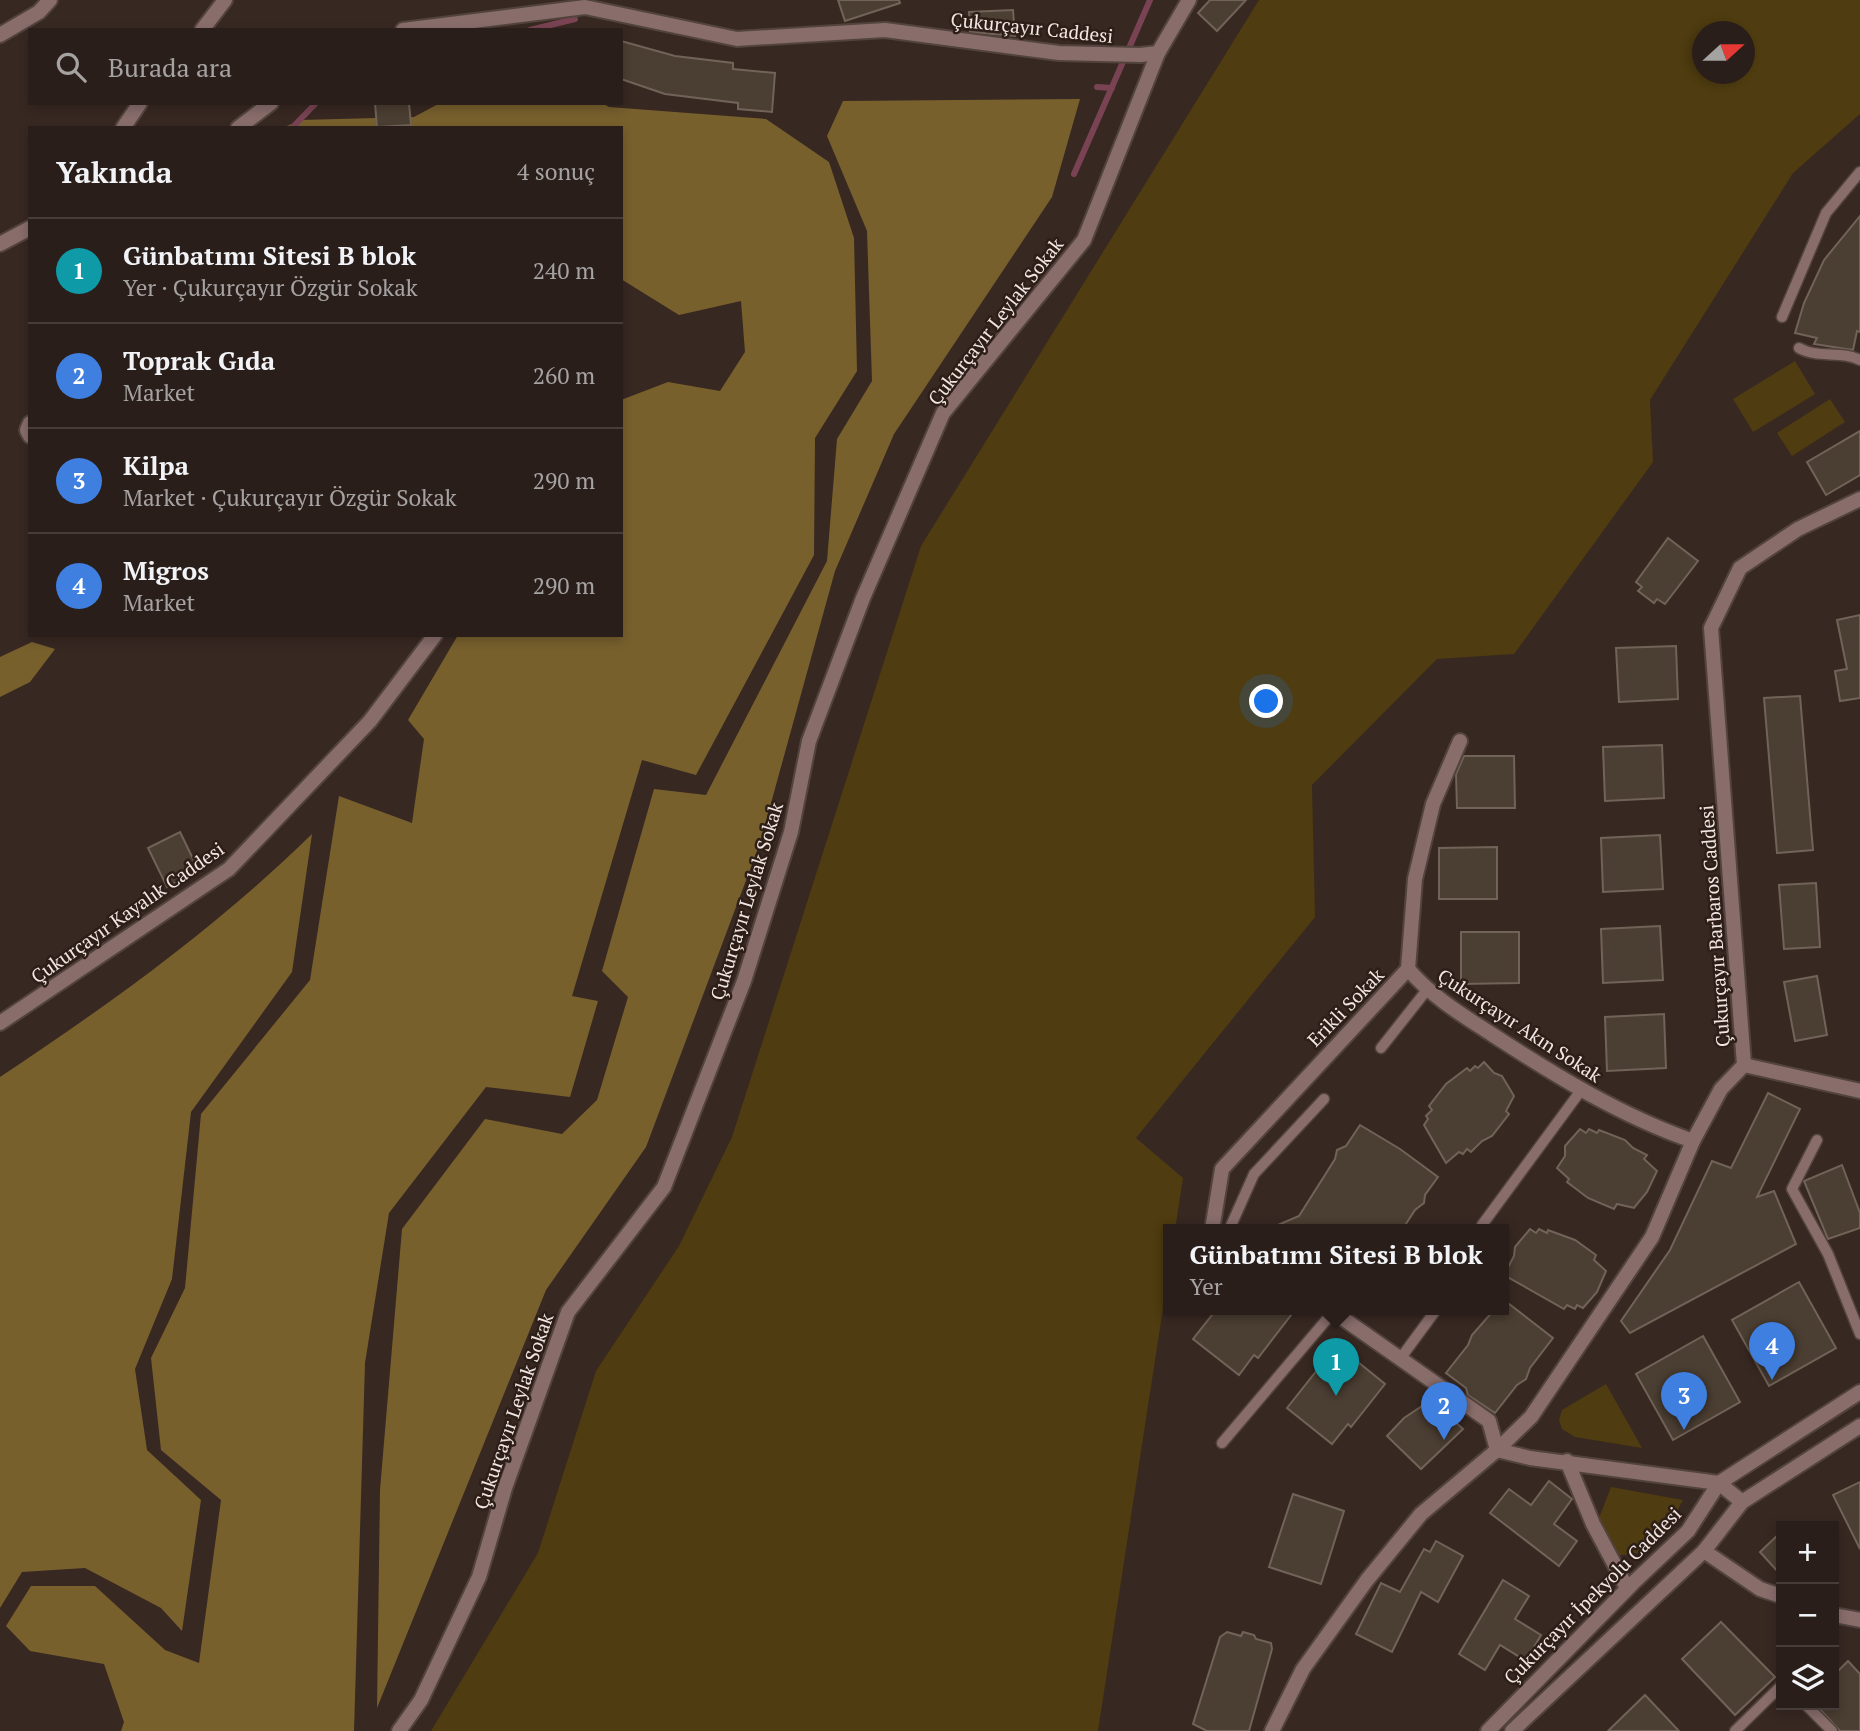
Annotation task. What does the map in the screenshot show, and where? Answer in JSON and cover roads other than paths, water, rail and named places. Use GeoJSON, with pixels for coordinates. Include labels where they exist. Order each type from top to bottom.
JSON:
{"type":"FeatureCollection","features":[{"type":"Feature","properties":{"kind":"street"},"geometry":{"type":"LineString","coordinates":[[0,35],[38,12],[50,0]]}},
{"type":"Feature","properties":{"kind":"street"},"geometry":{"type":"LineString","coordinates":[[204,28],[225,0]]}},
{"type":"Feature","properties":{"kind":"street","name":"Çukurçayır Leylak Sokak"},"geometry":{"type":"LineString","coordinates":[[399,1731],[421,1700],[479,1577],[505,1488],[568,1312],[664,1187],[744,981],[791,832],[814,728],[863,598],[943,413],[1084,240],[1158,53],[1189,0]]}},
{"type":"Feature","properties":{"kind":"street","name":"Çukurçayır Caddesi"},"geometry":{"type":"LineString","coordinates":[[419,28],[585,7],[737,39],[885,30],[1059,53],[1158,53]]}},
{"type":"Feature","properties":{"kind":"street"},"geometry":{"type":"LineString","coordinates":[[124,126],[138,105]]}},
{"type":"Feature","properties":{"kind":"street"},"geometry":{"type":"LineString","coordinates":[[241,126],[268,105]]}},
{"type":"Feature","properties":{"kind":"street"},"geometry":{"type":"LineString","coordinates":[[0,244],[28,229]]}},
{"type":"Feature","properties":{"kind":"street","name":"Çukurçayır Barbaros Caddesi"},"geometry":{"type":"LineString","coordinates":[[1272,1731],[1303,1669],[1367,1580],[1422,1514],[1531,1417],[1652,1237],[1693,1141],[1721,1089],[1744,1065],[1711,628],[1740,568],[1798,529],[1860,499]]}},
{"type":"Feature","properties":{"kind":"street","name":"Çukurçayır Kayalık Caddesi"},"geometry":{"type":"LineString","coordinates":[[0,1023],[229,869],[370,721],[433,637]]}},
{"type":"Feature","properties":{"kind":"street","name":"Erikli Sokak"},"geometry":{"type":"LineString","coordinates":[[1213,1224],[1222,1169],[1408,970],[1415,879],[1433,804],[1460,741]]}},
{"type":"Feature","properties":{"kind":"street","name":"Çukurçayır Akın Sokak"},"geometry":{"type":"LineString","coordinates":[[1408,970],[1426,991],[1582,1089],[1655,1128],[1693,1141]]}},
{"type":"Feature","properties":{"kind":"street"},"geometry":{"type":"LineString","coordinates":[[1744,1065],[1860,1091]]}},
{"type":"Feature","properties":{"kind":"street"},"geometry":{"type":"LineString","coordinates":[[1338,1315],[1489,1421],[1497,1450],[1530,1458],[1719,1483],[1742,1502]]}},
{"type":"Feature","properties":{"kind":"street","name":"Çukurçayır İpekyolu Caddesi"},"geometry":{"type":"LineString","coordinates":[[1488,1731],[1628,1588],[1688,1531],[1719,1483],[1860,1392]]}},
{"type":"Feature","properties":{"kind":"street","name":"Çukurçayır İpekyolu Caddesi"},"geometry":{"type":"LineString","coordinates":[[1512,1731],[1704,1551],[1742,1502],[1860,1426]]}},
{"type":"Feature","properties":{"kind":"street"},"geometry":{"type":"LineString","coordinates":[[1567,1461],[1593,1524],[1628,1588]]}},
{"type":"Feature","properties":{"kind":"street"},"geometry":{"type":"LineString","coordinates":[[1704,1551],[1760,1589],[1776,1594]]}},
{"type":"Feature","properties":{"kind":"street"},"geometry":{"type":"LineString","coordinates":[[1839,1616],[1860,1620]]}},
{"type":"Feature","properties":{"kind":"lane"},"geometry":{"type":"LineString","coordinates":[[1782,317],[1826,213],[1860,172]]}},
{"type":"Feature","properties":{"kind":"lane"},"geometry":{"type":"LineString","coordinates":[[1799,348],[1811,355],[1853,356],[1860,360]]}},
{"type":"Feature","properties":{"kind":"lane"},"geometry":{"type":"LineString","coordinates":[[1381,1048],[1426,991]]}},
{"type":"Feature","properties":{"kind":"lane"},"geometry":{"type":"LineString","coordinates":[[1483,1224],[1582,1089]]}},
{"type":"Feature","properties":{"kind":"lane"},"geometry":{"type":"LineString","coordinates":[[1232,1224],[1254,1174],[1324,1099]]}},
{"type":"Feature","properties":{"kind":"lane"},"geometry":{"type":"LineString","coordinates":[[1817,1140],[1792,1189],[1828,1254],[1860,1334]]}},
{"type":"Feature","properties":{"kind":"lane"},"geometry":{"type":"LineString","coordinates":[[1222,1443],[1329,1315]]}},
{"type":"Feature","properties":{"kind":"lane"},"geometry":{"type":"LineString","coordinates":[[1400,1359],[1432,1315]]}},
{"type":"Feature","properties":{"kind":"lane"},"geometry":{"type":"LineString","coordinates":[[1735,1731],[1776,1691]]}},
{"type":"Feature","properties":{"kind":"lane"},"geometry":{"type":"LineString","coordinates":[[1811,1710],[1832,1731]]}},
{"type":"Feature","properties":{"kind":"waterway"},"geometry":{"type":"LineString","coordinates":[[1074,174],[1150,0]]}},
{"type":"Feature","properties":{"kind":"waterway"},"geometry":{"type":"LineString","coordinates":[[538,28],[575,19]]}},
{"type":"Feature","properties":{"kind":"waterway"},"geometry":{"type":"LineString","coordinates":[[1097,87],[1112,88]]}},
{"type":"Feature","properties":{"kind":"waterway"},"geometry":{"type":"LineString","coordinates":[[294,126],[314,105]]}},
{"type":"Feature","properties":{"kind":"place","name":"Migros"},"geometry":{"type":"Point","coordinates":[1772,1380]}},
{"type":"Feature","properties":{"kind":"place","name":"Günbatımı Sitesi B blok"},"geometry":{"type":"Point","coordinates":[1336,1396]}},
{"type":"Feature","properties":{"kind":"place","name":"Kilpa"},"geometry":{"type":"Point","coordinates":[1684,1430]}},
{"type":"Feature","properties":{"kind":"place","name":"Toprak Gıda"},"geometry":{"type":"Point","coordinates":[1444,1440]}}]}
